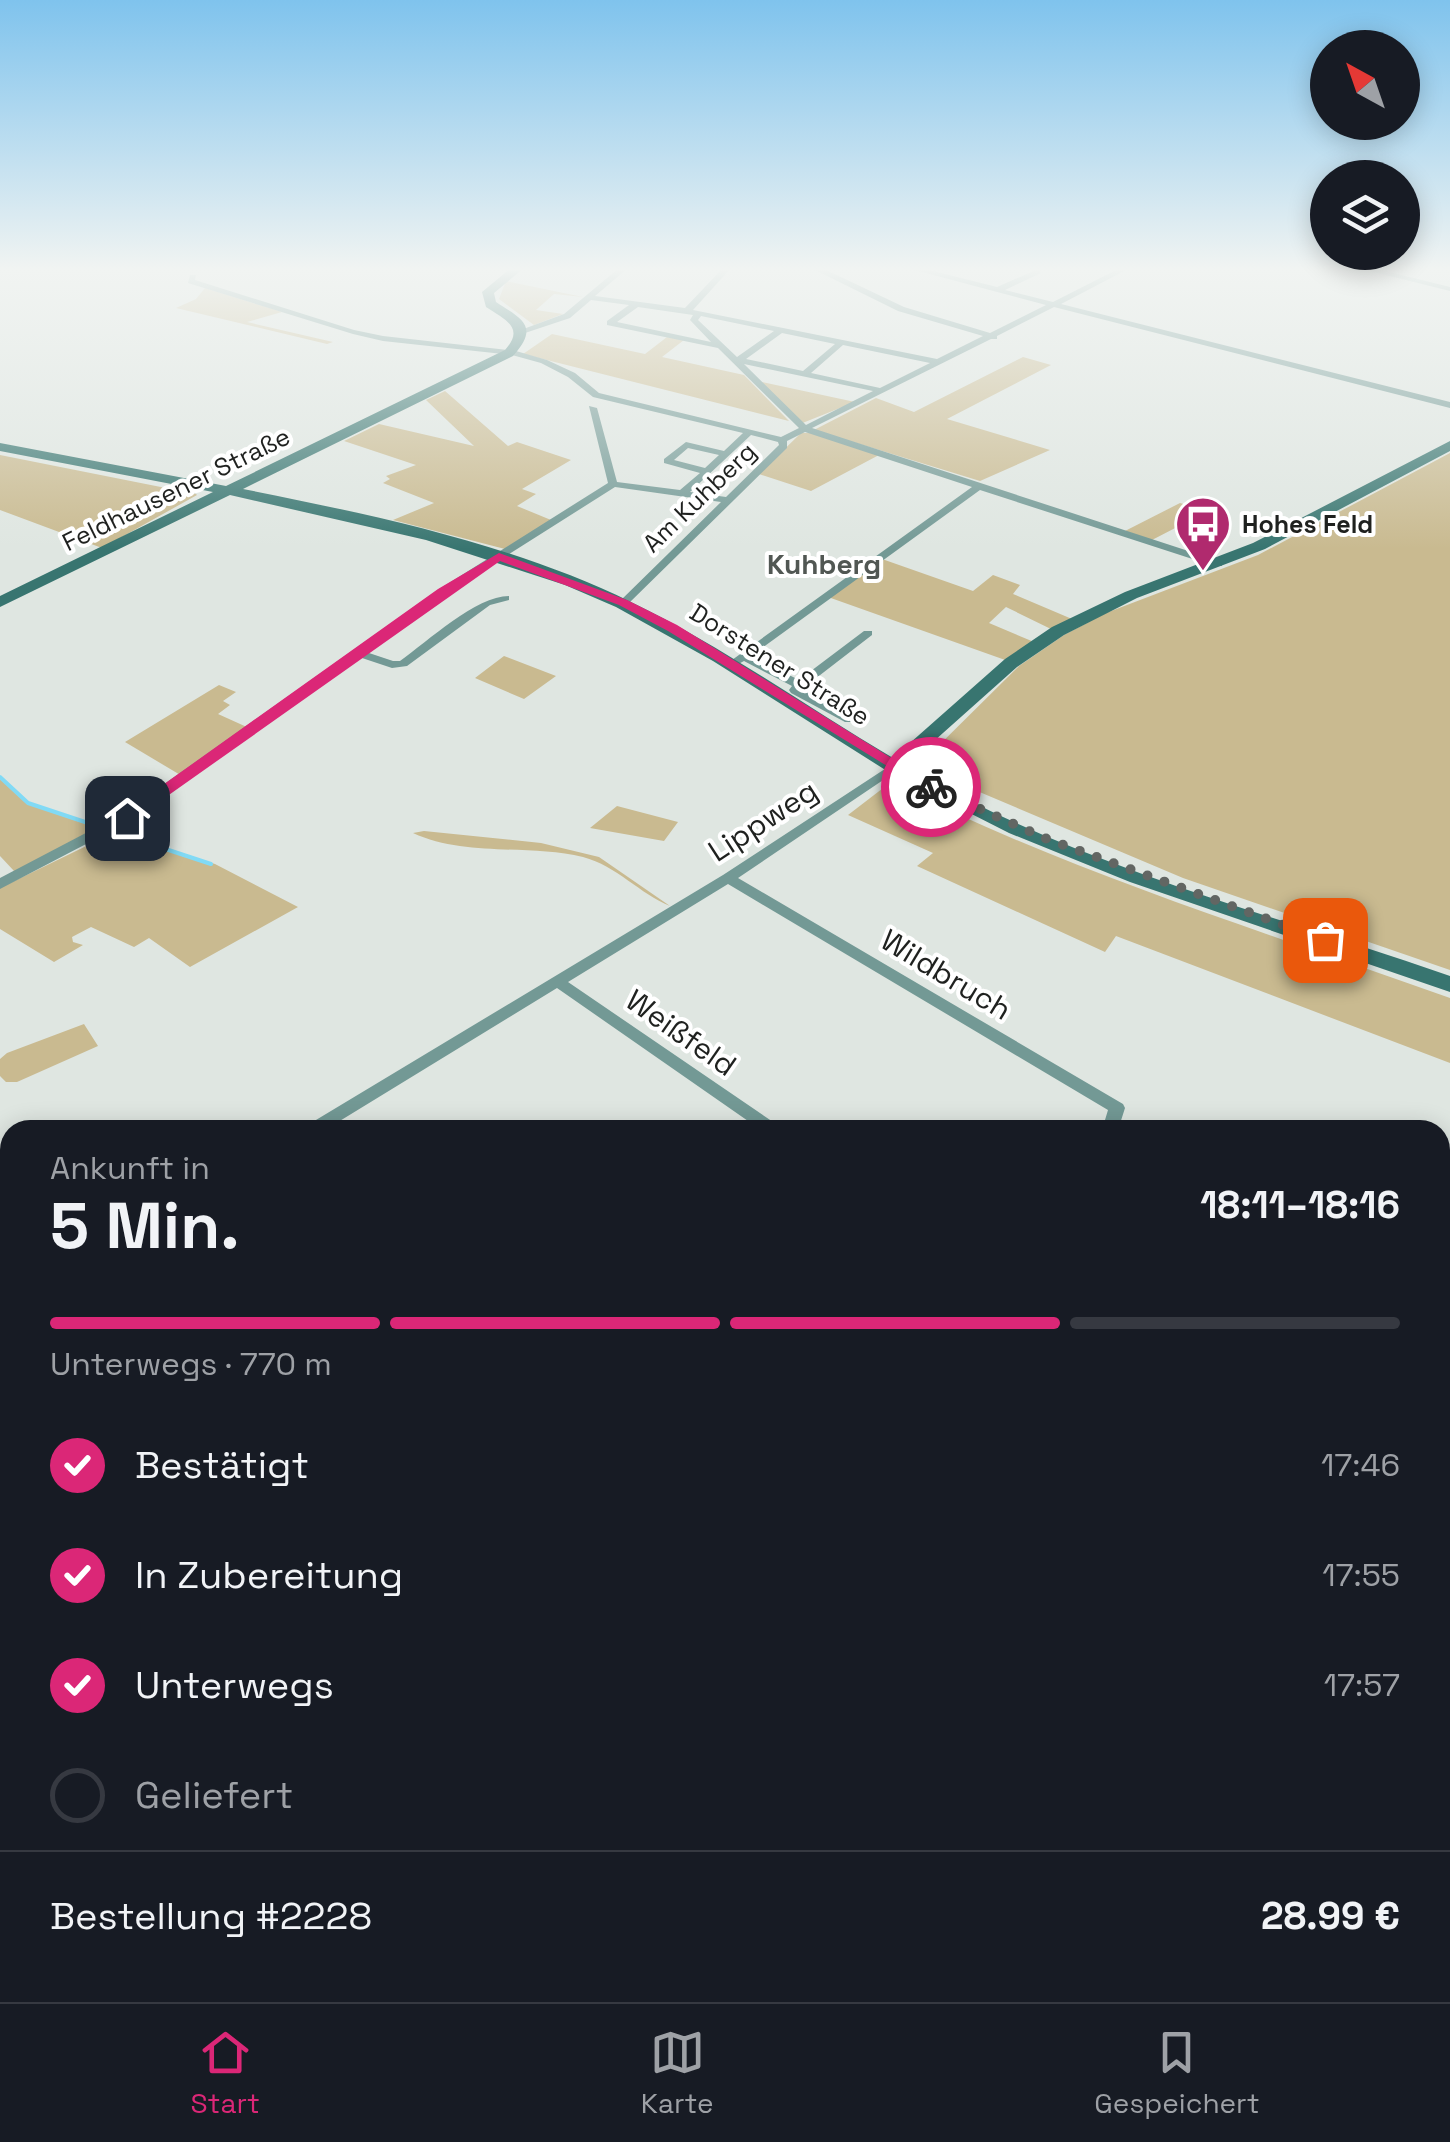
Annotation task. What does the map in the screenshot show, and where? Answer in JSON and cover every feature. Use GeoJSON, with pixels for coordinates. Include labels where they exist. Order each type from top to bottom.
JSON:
{"type":"FeatureCollection","features":[{"type":"Feature","properties":{"kind":"main road","name":"Feldhausener Straße"},"geometry":{"type":"LineString","coordinates":[[0,602],[490,361]]}},
{"type":"Feature","properties":{"kind":"main road","name":"Lippweg"},"geometry":{"type":"LineString","coordinates":[[894,767],[1011,662],[1058,631],[1131,595],[1218,564],[1450,444]]}},
{"type":"Feature","properties":{"kind":"main road","name":"Dorstener Straße"},"geometry":{"type":"LineString","coordinates":[[0,448],[362,519],[499,556],[623,602],[738,661],[894,767],[960,802],[1047,839],[1450,984]]}},
{"type":"Feature","properties":{"kind":"street"},"geometry":{"type":"LineString","coordinates":[[536,361],[572,374],[594,404],[613,484]]}},
{"type":"Feature","properties":{"kind":"street"},"geometry":{"type":"LineString","coordinates":[[738,361],[805,430],[1218,564]]}},
{"type":"Feature","properties":{"kind":"street"},"geometry":{"type":"LineString","coordinates":[[747,361],[884,391]]}},
{"type":"Feature","properties":{"kind":"street"},"geometry":{"type":"LineString","coordinates":[[805,374],[820,361]]}},
{"type":"Feature","properties":{"kind":"street"},"geometry":{"type":"LineString","coordinates":[[1275,361],[1450,406]]}},
{"type":"Feature","properties":{"kind":"street","name":"Am Kuhberg"},"geometry":{"type":"LineString","coordinates":[[623,602],[784,446],[782,440],[938,362]]}},
{"type":"Feature","properties":{"kind":"street"},"geometry":{"type":"LineString","coordinates":[[594,404],[617,401],[782,440]]}},
{"type":"Feature","properties":{"kind":"street"},"geometry":{"type":"LineString","coordinates":[[594,404],[617,401]]}},
{"type":"Feature","properties":{"kind":"street"},"geometry":{"type":"LineString","coordinates":[[683,493],[748,434]]}},
{"type":"Feature","properties":{"kind":"street"},"geometry":{"type":"LineString","coordinates":[[704,471],[667,459],[688,444],[726,454]]}},
{"type":"Feature","properties":{"kind":"street"},"geometry":{"type":"LineString","coordinates":[[0,884],[127,818],[499,556],[613,484],[728,500]]}},
{"type":"Feature","properties":{"kind":"street"},"geometry":{"type":"LineString","coordinates":[[738,661],[979,486]]}},
{"type":"Feature","properties":{"kind":"street"},"geometry":{"type":"LineString","coordinates":[[359,653],[392,666],[403,664],[486,603],[506,598]]}},
{"type":"Feature","properties":{"kind":"street"},"geometry":{"type":"LineString","coordinates":[[850,719],[795,690],[868,633]]}},
{"type":"Feature","properties":{"kind":"street"},"geometry":{"type":"LineString","coordinates":[[738,661],[800,685]]}},
{"type":"Feature","properties":{"kind":"street","name":"Lippweg"},"geometry":{"type":"LineString","coordinates":[[328,1120],[728,878],[894,767]]}},
{"type":"Feature","properties":{"kind":"street","name":"Wildbruch"},"geometry":{"type":"LineString","coordinates":[[728,878],[1117,1108],[1113,1120]]}},
{"type":"Feature","properties":{"kind":"street","name":"Weißfeld"},"geometry":{"type":"LineString","coordinates":[[557,981],[759,1120]]}},
{"type":"Feature","properties":{"kind":"shaded area"},"geometry":{"type":"Polygon","coordinates":[[[552,361],[682,361],[744,375],[789,421],[552,361]]]}},
{"type":"Feature","properties":{"kind":"shaded area"},"geometry":{"type":"Polygon","coordinates":[[[1014,361],[1051,365],[947,419],[1050,450],[980,481],[814,430],[876,398],[914,412],[1014,361]]]}},
{"type":"Feature","properties":{"kind":"shaded area"},"geometry":{"type":"Polygon","coordinates":[[[757,381],[855,402],[800,424],[757,381]]]}},
{"type":"Feature","properties":{"kind":"shaded area"},"geometry":{"type":"Polygon","coordinates":[[[445,391],[508,446],[517,442],[571,460],[522,489],[536,494],[517,506],[551,520],[505,549],[393,520],[434,503],[383,483],[390,479],[386,476],[416,465],[344,441],[379,424],[474,446],[426,400],[445,391]]]}},
{"type":"Feature","properties":{"kind":"shaded area"},"geometry":{"type":"Polygon","coordinates":[[[801,433],[879,455],[811,491],[759,474],[801,433]]]}},
{"type":"Feature","properties":{"kind":"shaded area"},"geometry":{"type":"Polygon","coordinates":[[[1450,453],[1450,970],[1183,878],[918,766],[1019,666],[1064,635],[1106,613],[1258,555],[1450,453]]]}},
{"type":"Feature","properties":{"kind":"shaded area"},"geometry":{"type":"Polygon","coordinates":[[[0,455],[197,495],[102,548],[0,510],[0,455]]]}},
{"type":"Feature","properties":{"kind":"shaded area"},"geometry":{"type":"Polygon","coordinates":[[[1180,503],[1208,511],[1152,540],[1125,531],[1180,503]]]}},
{"type":"Feature","properties":{"kind":"shaded area"},"geometry":{"type":"Polygon","coordinates":[[[882,559],[973,591],[993,575],[1020,585],[1013,594],[1072,619],[1053,630],[1006,607],[989,623],[1034,642],[1008,661],[828,597],[882,559]]]}},
{"type":"Feature","properties":{"kind":"shaded area"},"geometry":{"type":"Polygon","coordinates":[[[504,656],[556,676],[524,699],[475,678],[504,656]]]}},
{"type":"Feature","properties":{"kind":"shaded area"},"geometry":{"type":"Polygon","coordinates":[[[219,685],[236,692],[223,701],[230,705],[218,714],[249,728],[182,776],[125,742],[219,685]]]}},
{"type":"Feature","properties":{"kind":"shaded area"},"geometry":{"type":"Polygon","coordinates":[[[0,779],[27,804],[98,828],[15,872],[0,856],[0,779]]]}},
{"type":"Feature","properties":{"kind":"shaded area"},"geometry":{"type":"Polygon","coordinates":[[[891,782],[1096,872],[1450,998],[1450,1063],[1116,936],[1105,952],[917,866],[933,853],[848,815],[891,782]]]}},
{"type":"Feature","properties":{"kind":"shaded area"},"geometry":{"type":"Polygon","coordinates":[[[617,806],[678,822],[664,841],[590,828],[617,806]]]}},
{"type":"Feature","properties":{"kind":"shaded area"},"geometry":{"type":"Polygon","coordinates":[[[113,833],[215,864],[298,907],[190,967],[149,938],[134,947],[91,927],[72,937],[73,942],[83,945],[54,962],[0,929],[0,888],[113,833]]]}},
{"type":"Feature","properties":{"kind":"shaded area"},"geometry":{"type":"Polygon","coordinates":[[[413,833],[541,843],[599,857],[670,906],[607,867],[583,857],[453,845],[413,833]]]}},
{"type":"Feature","properties":{"kind":"shaded area"},"geometry":{"type":"Polygon","coordinates":[[[84,1024],[98,1046],[17,1082],[6,1082],[0,1076],[0,1059],[7,1053],[84,1024]]]}},
{"type":"Feature","properties":{"kind":"waterway"},"geometry":{"type":"LineString","coordinates":[[0,777],[28,803],[100,827]]}},
{"type":"Feature","properties":{"kind":"waterway"},"geometry":{"type":"LineString","coordinates":[[114,832],[211,864]]}},
{"type":"Feature","properties":{"kind":"way so far"},"geometry":{"type":"LineString","coordinates":[[931,787],[1047,839],[1325,940]]}},
{"type":"Feature","properties":{"kind":"place","name":"Hohes Feld"},"geometry":{"type":"Point","coordinates":[1203,573]}},
{"type":"Feature","properties":{"kind":"district","name":"Kuhberg"},"geometry":{"type":"Point","coordinates":[824,564]}},
{"type":"Feature","properties":{"kind":"route"},"geometry":{"type":"LineString","coordinates":[[127,818],[442,592],[499,556],[623,602],[672,628],[931,787]]}}]}
